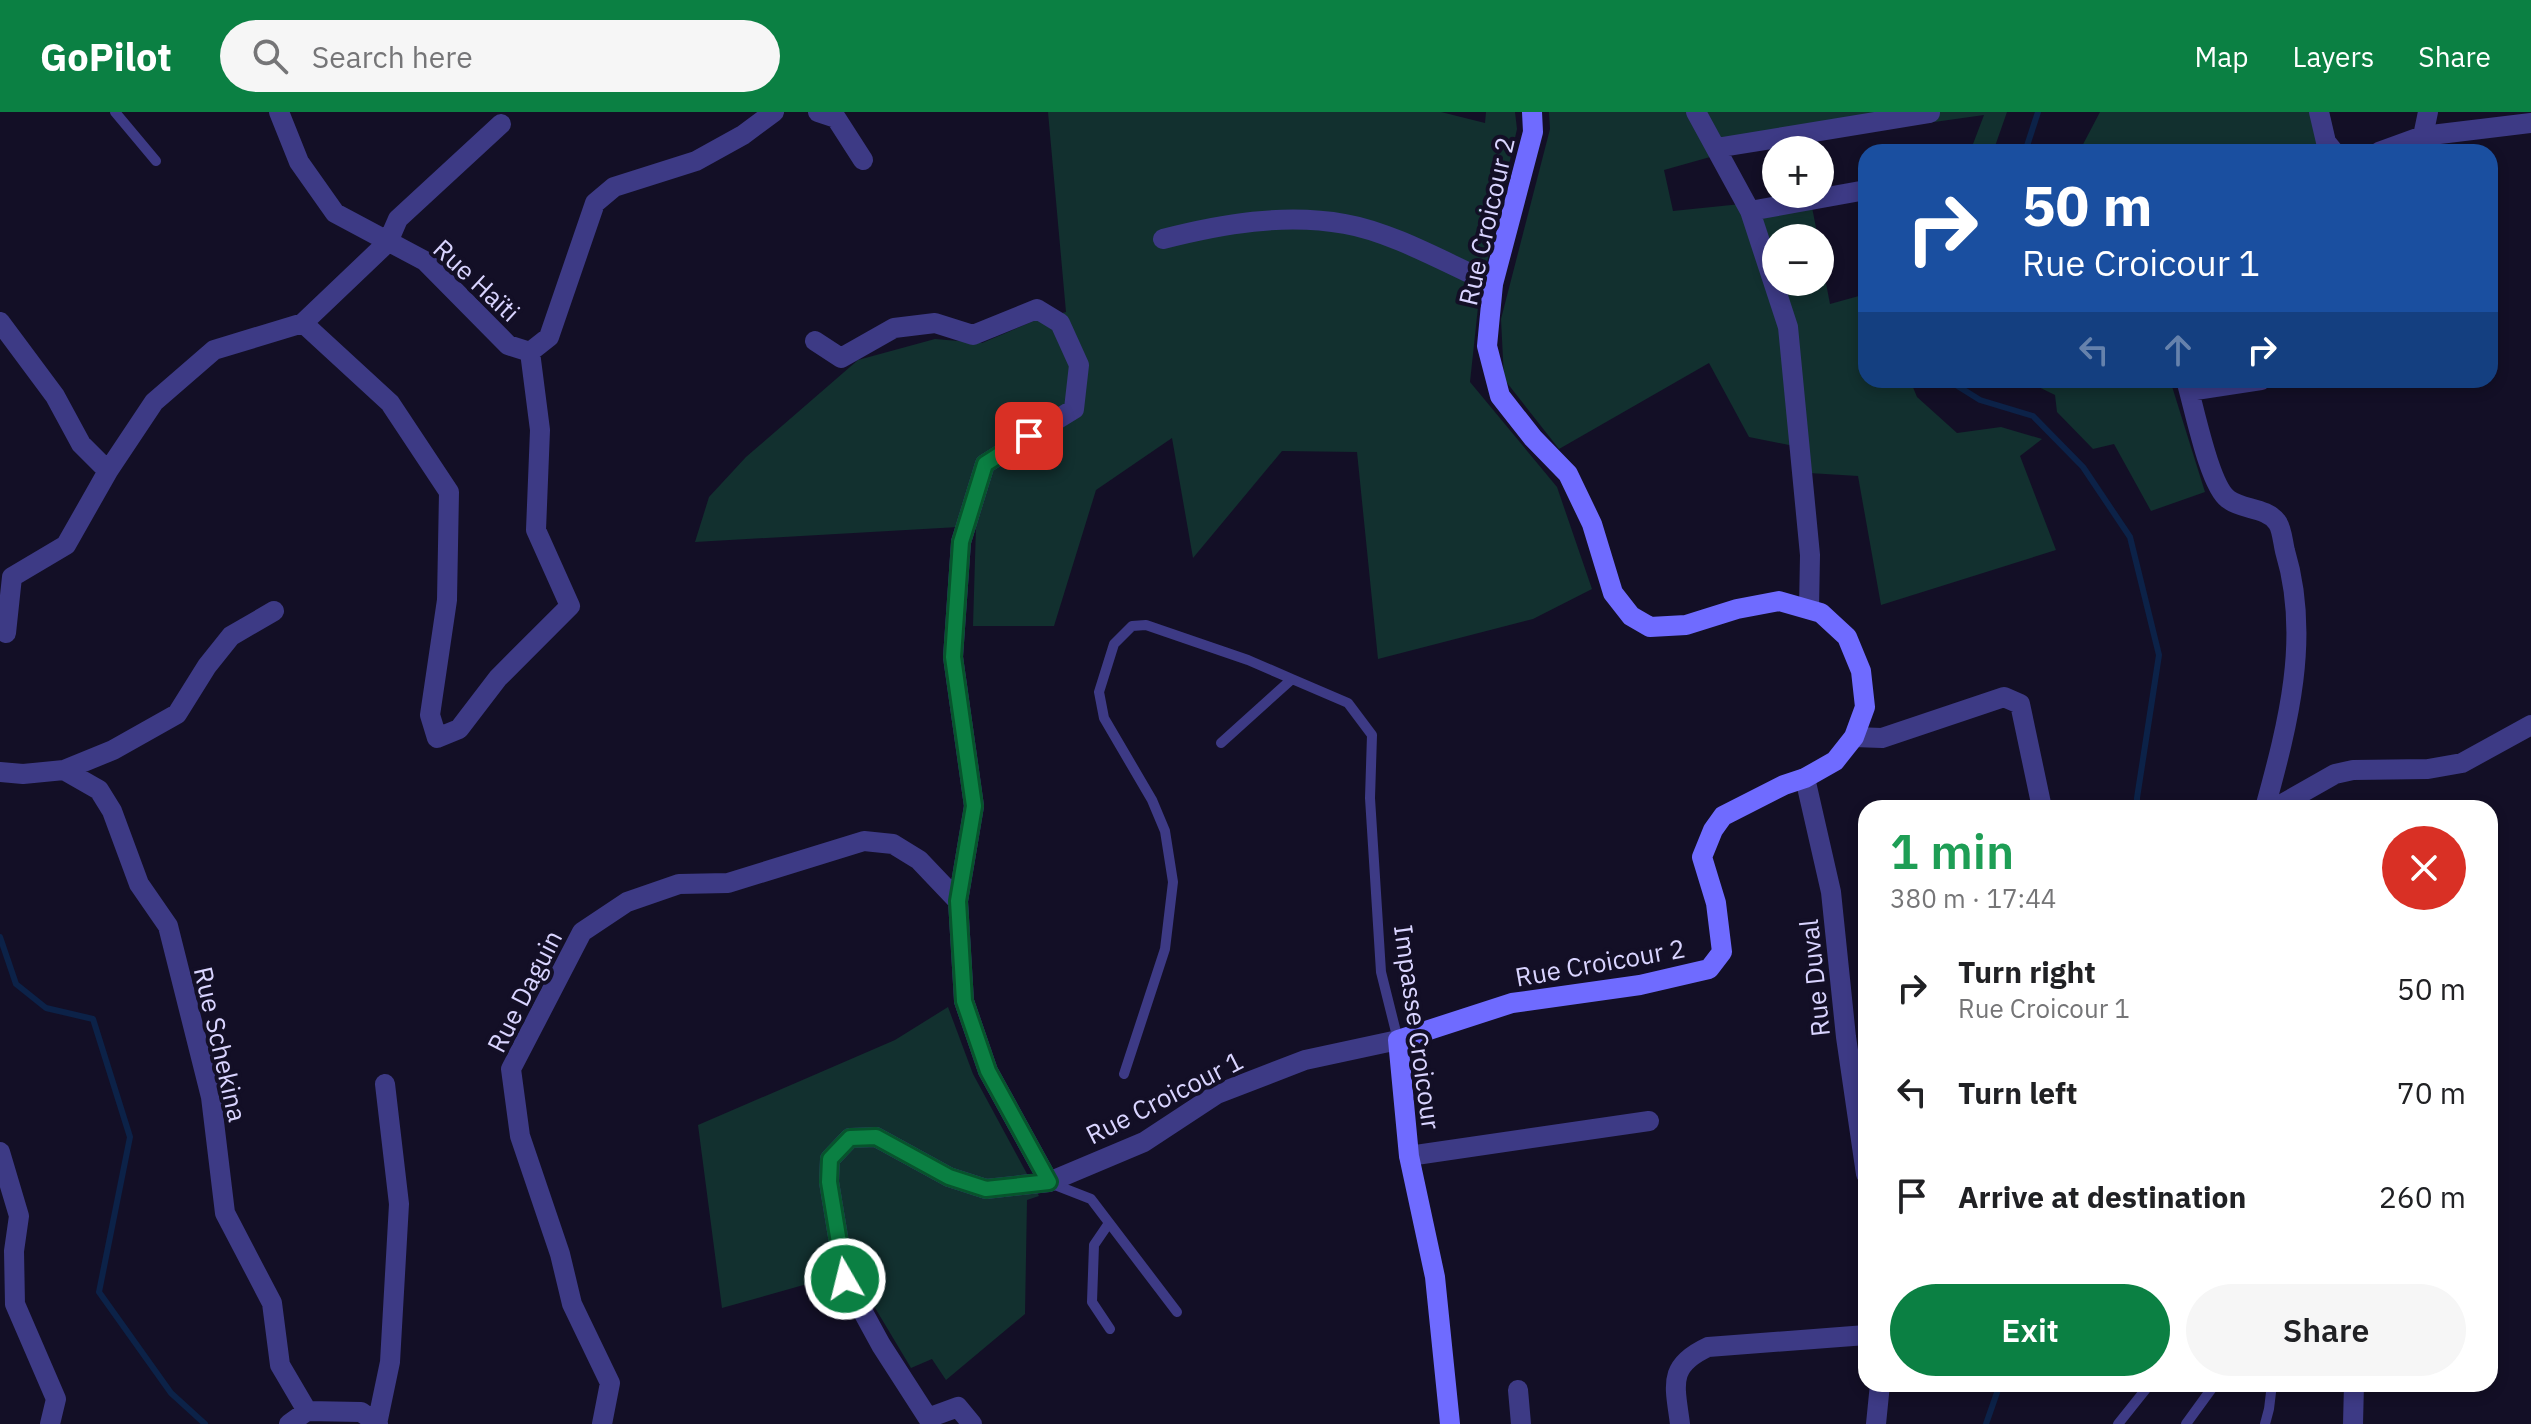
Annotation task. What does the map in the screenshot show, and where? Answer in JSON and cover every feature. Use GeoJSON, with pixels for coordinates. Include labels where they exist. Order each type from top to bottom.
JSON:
{"type":"FeatureCollection","features":[{"type":"Feature","properties":{"kind":"street","name":"Rue Haïti"},"geometry":{"type":"LineString","coordinates":[[279,112],[299,162],[335,213],[425,261],[508,345],[530,352],[549,337],[595,203],[614,187],[696,161],[743,135],[774,112]]}},
{"type":"Feature","properties":{"kind":"street"},"geometry":{"type":"LineString","coordinates":[[818,112],[836,118],[863,160]]}},
{"type":"Feature","properties":{"kind":"street","name":"Rue Croicour 2"},"geometry":{"type":"LineString","coordinates":[[1398,1040],[1512,1003],[1640,985],[1709,969],[1722,952],[1716,903],[1702,857],[1713,830],[1723,816],[1835,761],[1854,737],[1865,707],[1861,671],[1847,637],[1821,613],[1779,601],[1737,609],[1686,625],[1650,627],[1631,616],[1613,593],[1592,524],[1568,474],[1533,438],[1500,396],[1487,346],[1493,284],[1533,132],[1532,112]]}},
{"type":"Feature","properties":{"kind":"street"},"geometry":{"type":"LineString","coordinates":[[1696,112],[1750,211],[1788,327],[1810,555],[1809,609]]}},
{"type":"Feature","properties":{"kind":"street"},"geometry":{"type":"LineString","coordinates":[[2319,112],[2328,144]]}},
{"type":"Feature","properties":{"kind":"street"},"geometry":{"type":"LineString","coordinates":[[2423,136],[2428,112]]}},
{"type":"Feature","properties":{"kind":"street"},"geometry":{"type":"LineString","coordinates":[[1716,148],[1930,113]]}},
{"type":"Feature","properties":{"kind":"street"},"geometry":{"type":"LineString","coordinates":[[2401,144],[2423,136],[2531,123]]}},
{"type":"Feature","properties":{"kind":"street"},"geometry":{"type":"LineString","coordinates":[[6,633],[12,577],[66,545],[108,471],[154,402],[214,350],[303,323],[388,242],[398,219],[501,124]]}},
{"type":"Feature","properties":{"kind":"street"},"geometry":{"type":"LineString","coordinates":[[1750,211],[1858,191]]}},
{"type":"Feature","properties":{"kind":"street"},"geometry":{"type":"LineString","coordinates":[[1163,239],[1221,224],[1275,219],[1345,224],[1380,234],[1493,284]]}},
{"type":"Feature","properties":{"kind":"street"},"geometry":{"type":"LineString","coordinates":[[815,341],[841,358],[894,328],[935,323],[973,335],[1037,309],[1060,323],[1079,365],[1074,409],[985,464],[961,542],[953,657],[974,806],[958,901],[964,1001],[988,1071],[1049,1182]]}},
{"type":"Feature","properties":{"kind":"street"},"geometry":{"type":"LineString","coordinates":[[0,322],[55,396],[81,444],[108,471]]}},
{"type":"Feature","properties":{"kind":"street"},"geometry":{"type":"LineString","coordinates":[[303,323],[390,403],[449,492],[447,600],[430,715],[437,738],[459,729],[498,678],[570,606],[536,530],[540,430],[530,352]]}},
{"type":"Feature","properties":{"kind":"street"},"geometry":{"type":"LineString","coordinates":[[2189,388],[2212,478],[2226,497],[2241,507],[2264,512],[2278,522],[2289,565],[2298,619],[2295,676],[2267,800]]}},
{"type":"Feature","properties":{"kind":"street"},"geometry":{"type":"LineString","coordinates":[[0,772],[23,774],[64,770],[113,750],[177,714],[207,666],[231,636],[274,611]]}},
{"type":"Feature","properties":{"kind":"street"},"geometry":{"type":"LineString","coordinates":[[1854,737],[1882,738],[2004,697],[2020,704],[2040,800]]}},
{"type":"Feature","properties":{"kind":"street"},"geometry":{"type":"LineString","coordinates":[[2289,800],[2335,774],[2353,770],[2428,769],[2462,763],[2531,725]]}},
{"type":"Feature","properties":{"kind":"street","name":"Rue Schekina"},"geometry":{"type":"LineString","coordinates":[[64,770],[99,790],[112,811],[139,884],[168,926],[211,1097],[225,1213],[272,1303],[280,1365],[307,1411]]}},
{"type":"Feature","properties":{"kind":"street","name":"Rue Duval"},"geometry":{"type":"LineString","coordinates":[[1805,778],[1831,892],[1858,1119]]}},
{"type":"Feature","properties":{"kind":"street","name":"Rue Daguin"},"geometry":{"type":"LineString","coordinates":[[602,1424],[610,1383],[572,1304],[560,1254],[520,1136],[511,1069],[582,932],[627,902],[679,884],[728,883],[864,841],[893,844],[919,860],[958,901]]}},
{"type":"Feature","properties":{"kind":"street","name":"Impasse Croicour"},"geometry":{"type":"LineString","coordinates":[[1398,1040],[1409,1156],[1435,1277],[1450,1424]]}},
{"type":"Feature","properties":{"kind":"street","name":"Rue Croicour 1"},"geometry":{"type":"LineString","coordinates":[[972,1424],[958,1407],[928,1418],[881,1345],[845,1279],[829,1182],[830,1159],[850,1138],[876,1137],[949,1177],[986,1189],[1049,1182],[1144,1142],[1217,1094],[1305,1060],[1398,1040]]}},
{"type":"Feature","properties":{"kind":"street"},"geometry":{"type":"LineString","coordinates":[[289,1424],[307,1411],[361,1412],[378,1424],[390,1362],[399,1204],[385,1084]]}},
{"type":"Feature","properties":{"kind":"street"},"geometry":{"type":"LineString","coordinates":[[1409,1156],[1649,1121]]}},
{"type":"Feature","properties":{"kind":"street"},"geometry":{"type":"LineString","coordinates":[[0,1152],[19,1216],[14,1251],[15,1304],[56,1399],[50,1424]]}},
{"type":"Feature","properties":{"kind":"street"},"geometry":{"type":"LineString","coordinates":[[1680,1424],[1676,1386],[1679,1368],[1690,1355],[1708,1347],[1858,1336]]}},
{"type":"Feature","properties":{"kind":"street"},"geometry":{"type":"LineString","coordinates":[[1518,1390],[1521,1424]]}},
{"type":"Feature","properties":{"kind":"street"},"geometry":{"type":"LineString","coordinates":[[1876,1424],[1879,1392]]}},
{"type":"Feature","properties":{"kind":"street"},"geometry":{"type":"LineString","coordinates":[[2353,1424],[2354,1392]]}},
{"type":"Feature","properties":{"kind":"lane"},"geometry":{"type":"LineString","coordinates":[[115,112],[156,161]]}},
{"type":"Feature","properties":{"kind":"lane","name":"Impasse Croicour"},"geometry":{"type":"LineString","coordinates":[[1124,1074],[1165,949],[1173,882],[1165,831],[1152,800],[1104,718],[1099,692],[1114,644],[1132,626],[1146,625],[1248,660],[1348,703],[1372,735],[1370,798],[1381,972],[1398,1040]]}},
{"type":"Feature","properties":{"kind":"lane"},"geometry":{"type":"LineString","coordinates":[[1221,743],[1292,679]]}},
{"type":"Feature","properties":{"kind":"lane"},"geometry":{"type":"LineString","coordinates":[[1049,1182],[1091,1199],[1177,1312]]}},
{"type":"Feature","properties":{"kind":"lane"},"geometry":{"type":"LineString","coordinates":[[1109,1223],[1094,1245],[1092,1302],[1110,1329]]}},
{"type":"Feature","properties":{"kind":"lane"},"geometry":{"type":"LineString","coordinates":[[2118,1424],[2144,1392]]}},
{"type":"Feature","properties":{"kind":"lane"},"geometry":{"type":"LineString","coordinates":[[2186,1424],[2209,1392]]}},
{"type":"Feature","properties":{"kind":"lane"},"geometry":{"type":"LineString","coordinates":[[2265,1424],[2271,1392]]}},
{"type":"Feature","properties":{"kind":"green space"},"geometry":{"type":"Polygon","coordinates":[[[1048,112],[1441,112],[1485,123],[1486,112],[1515,112],[1517,129],[1479,298],[1470,382],[1557,487],[1592,589],[1533,619],[1378,659],[1357,452],[1282,451],[1193,558],[1172,438],[1096,490],[1054,626],[973,626],[976,526],[695,542],[709,497],[746,457],[858,360],[935,339],[982,343],[1036,320],[1066,312],[1048,112]]]}},
{"type":"Feature","properties":{"kind":"green space"},"geometry":{"type":"Polygon","coordinates":[[[1549,112],[2007,112],[1996,144],[1973,144],[1984,115],[1834,136],[1762,136],[1762,146],[1735,150],[1664,170],[1673,211],[1762,202],[1762,208],[1812,208],[1815,224],[1762,224],[1762,296],[1828,296],[1830,304],[1858,296],[1858,388],[1913,388],[1917,397],[1957,433],[2001,427],[2042,439],[2020,456],[2056,550],[1881,605],[1858,476],[1809,473],[1809,449],[1749,437],[1709,363],[1559,449],[1504,379],[1501,319],[1550,129],[1549,112]]]}},
{"type":"Feature","properties":{"kind":"green space"},"geometry":{"type":"Polygon","coordinates":[[[2100,112],[2329,112],[2336,144],[2083,144],[2100,112]]]}},
{"type":"Feature","properties":{"kind":"green space"},"geometry":{"type":"Polygon","coordinates":[[[2041,388],[2172,388],[2205,492],[2151,511],[2114,444],[2093,449],[2057,412],[2055,395],[2041,388]]]}},
{"type":"Feature","properties":{"kind":"green space"},"geometry":{"type":"Polygon","coordinates":[[[948,1007],[973,1074],[1039,1196],[1027,1200],[1025,1314],[946,1380],[932,1359],[911,1368],[853,1271],[722,1308],[698,1125],[895,1040],[948,1007]]]}},
{"type":"Feature","properties":{"kind":"waterway"},"geometry":{"type":"LineString","coordinates":[[2028,144],[2038,112]]}},
{"type":"Feature","properties":{"kind":"waterway"},"geometry":{"type":"LineString","coordinates":[[1961,388],[1980,400],[2033,416],[2083,467],[2130,537],[2159,655],[2137,800]]}},
{"type":"Feature","properties":{"kind":"waterway"},"geometry":{"type":"LineString","coordinates":[[0,937],[16,984],[46,1008],[93,1019],[130,1137],[99,1292],[171,1393],[205,1424]]}},
{"type":"Feature","properties":{"kind":"waterway"},"geometry":{"type":"LineString","coordinates":[[1986,1424],[1997,1392]]}},
{"type":"Feature","properties":{"kind":"route"},"geometry":{"type":"LineString","coordinates":[[845,1279],[829,1182],[830,1159],[850,1138],[876,1137],[949,1177],[986,1189],[1049,1182],[988,1071],[964,1001],[958,901],[974,806],[953,657],[961,542],[985,464],[1029,436]]}}]}
